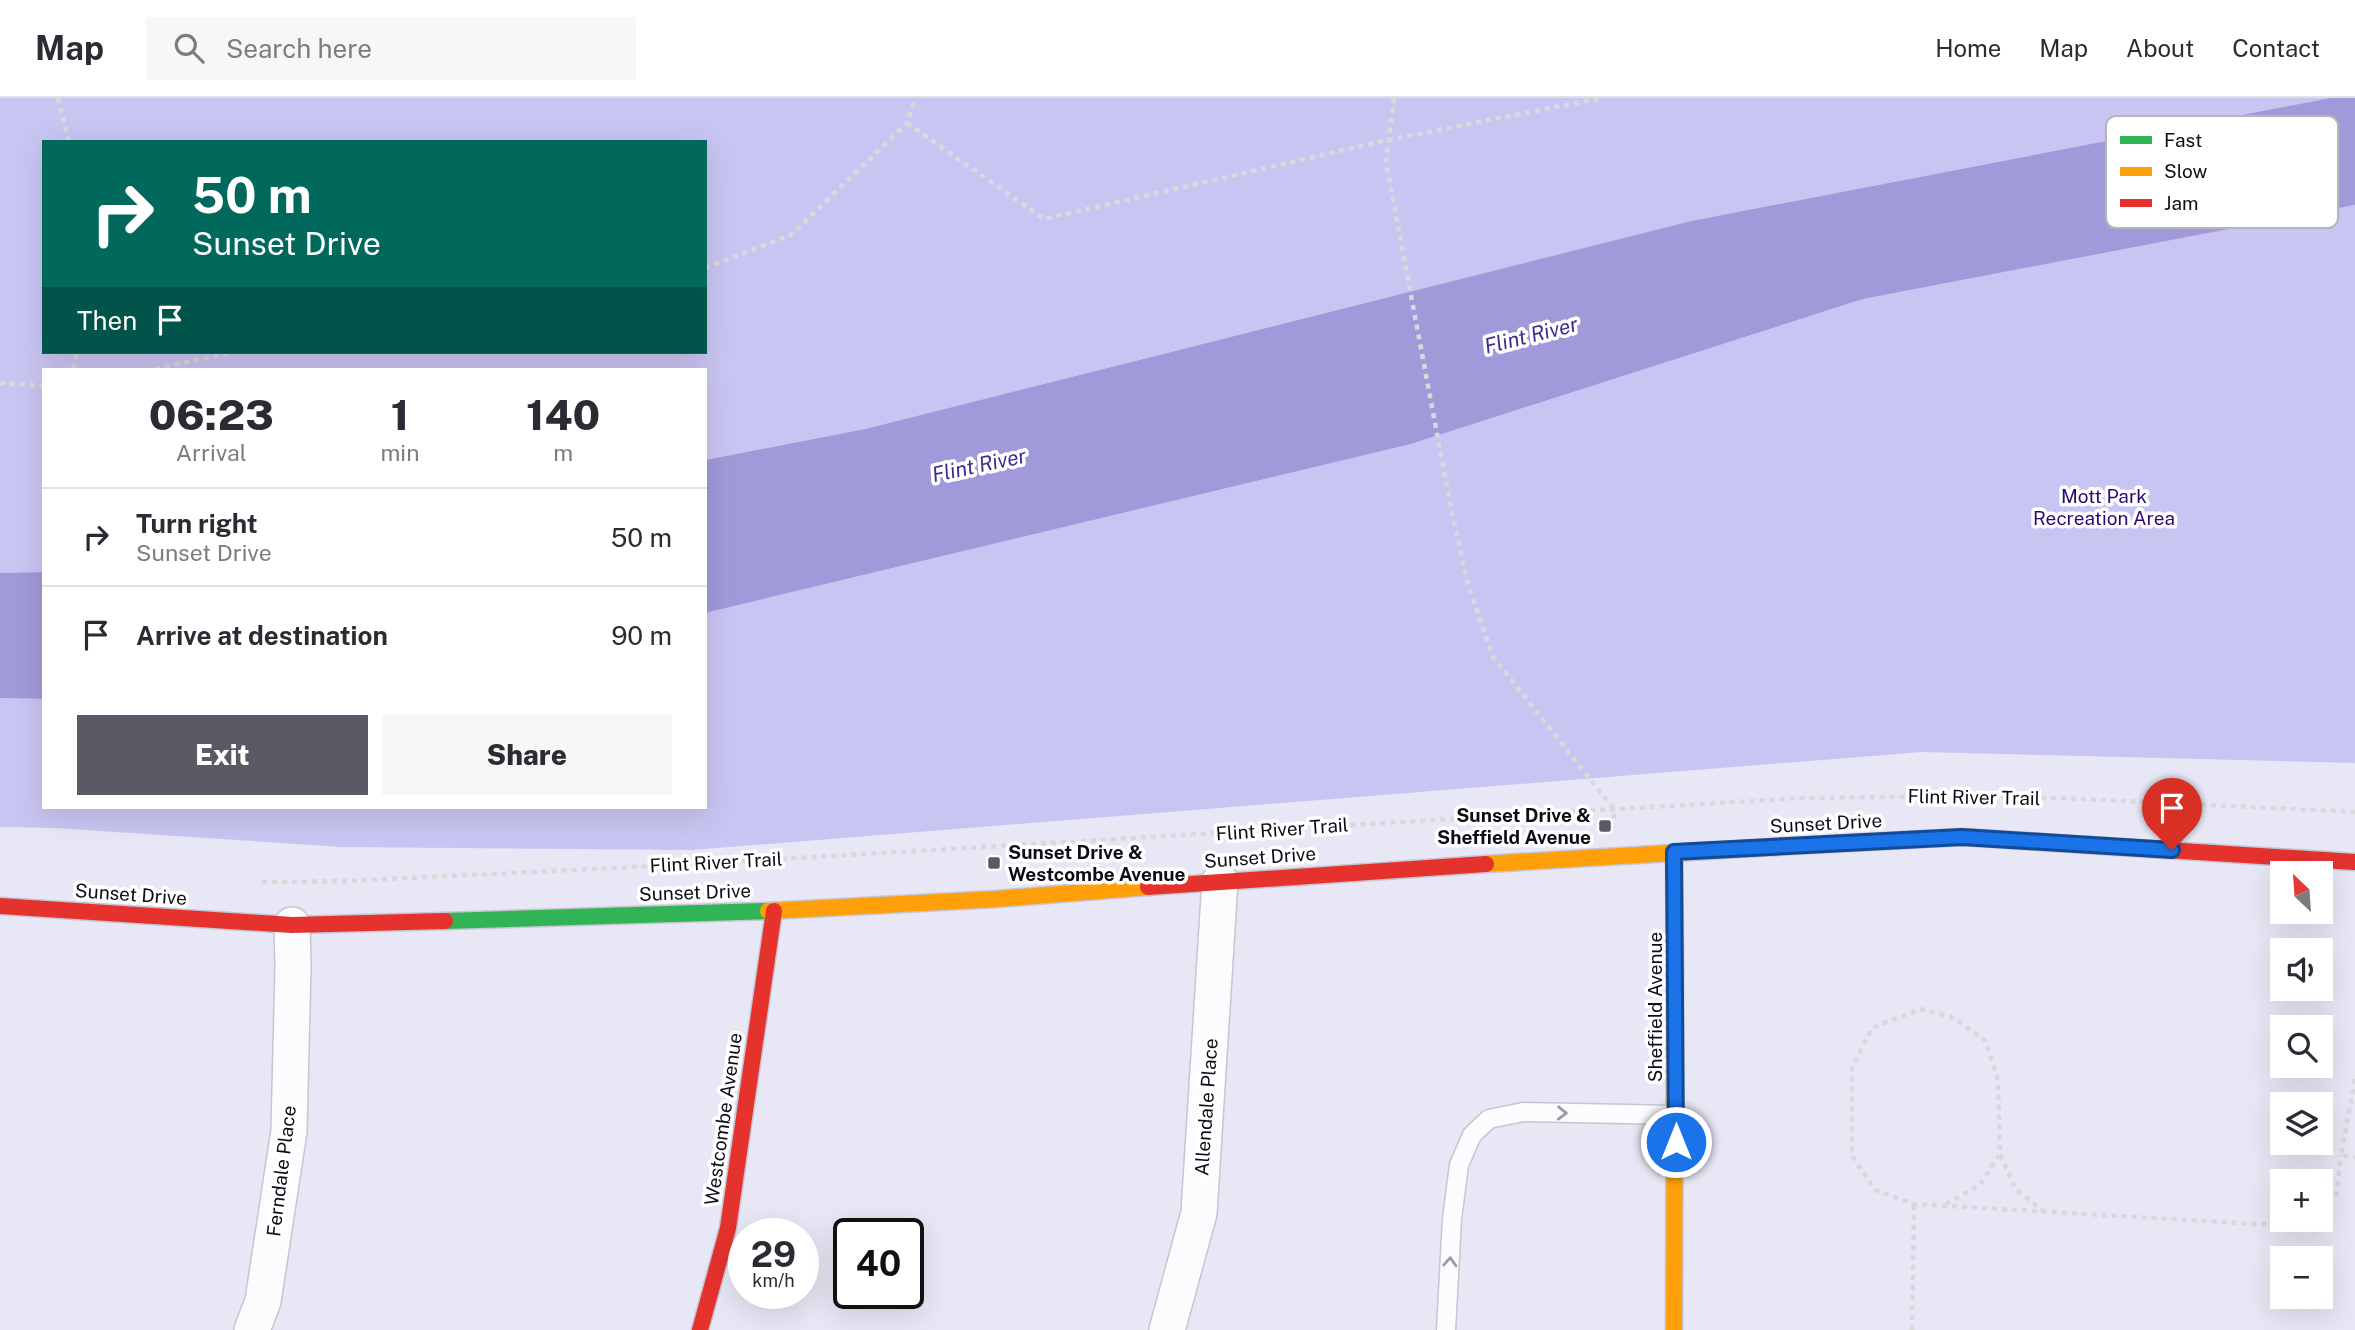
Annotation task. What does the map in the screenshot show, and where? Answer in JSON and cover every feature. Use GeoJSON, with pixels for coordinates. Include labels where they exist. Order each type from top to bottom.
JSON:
{"type":"FeatureCollection","features":[{"type":"Feature","properties":{"kind":"street","name":"Sunset Drive"},"geometry":{"type":"LineString","coordinates":[[0,906],[292,925],[774,911],[997,899],[1220,881],[1619,855],[1962,837],[2355,862]]}},
{"type":"Feature","properties":{"kind":"street","name":"Sheffield Avenue"},"geometry":{"type":"LineString","coordinates":[[1674,852],[1674,1330]]}},
{"type":"Feature","properties":{"kind":"street","name":"Allendale Place"},"geometry":{"type":"LineString","coordinates":[[1167,1330],[1199,1213],[1220,881]]}},
{"type":"Feature","properties":{"kind":"street","name":"Westcombe Avenue"},"geometry":{"type":"LineString","coordinates":[[700,1330],[728,1228],[774,911]]}},
{"type":"Feature","properties":{"kind":"street","name":"Ferndale Place"},"geometry":{"type":"LineString","coordinates":[[252,1330],[263,1301],[289,1131],[292,925]]}},
{"type":"Feature","properties":{"kind":"lane"},"geometry":{"type":"LineString","coordinates":[[1446,1330],[1452,1219],[1459,1166],[1472,1135],[1489,1119],[1523,1112],[1676,1115]]}},
{"type":"Feature","properties":{"kind":"path"},"geometry":{"type":"LineString","coordinates":[[58,98],[68,140]]}},
{"type":"Feature","properties":{"kind":"path"},"geometry":{"type":"LineString","coordinates":[[707,267],[791,235],[907,123],[915,98]]}},
{"type":"Feature","properties":{"kind":"path"},"geometry":{"type":"LineString","coordinates":[[1394,98],[1386,162],[1467,581],[1493,657],[1613,808],[1619,855]]}},
{"type":"Feature","properties":{"kind":"path"},"geometry":{"type":"LineString","coordinates":[[907,123],[1044,219],[1388,140],[1602,98]]}},
{"type":"Feature","properties":{"kind":"path"},"geometry":{"type":"LineString","coordinates":[[160,368],[225,354]]}},
{"type":"Feature","properties":{"kind":"path"},"geometry":{"type":"LineString","coordinates":[[0,383],[42,386]]}},
{"type":"Feature","properties":{"kind":"path","name":"Flint River Trail"},"geometry":{"type":"LineString","coordinates":[[256,882],[347,881],[714,863],[1802,798],[1938,796],[2085,799],[2355,812]]}},
{"type":"Feature","properties":{"kind":"path"},"geometry":{"type":"LineString","coordinates":[[2045,1212],[2016,1190],[2000,1154],[1998,1080],[1985,1040],[1952,1017],[1920,1009],[1872,1028],[1852,1068],[1852,1157],[1875,1190],[1914,1203],[2045,1212],[2270,1225]]}},
{"type":"Feature","properties":{"kind":"path"},"geometry":{"type":"LineString","coordinates":[[2333,1199],[2336,1197],[2355,1079]]}},
{"type":"Feature","properties":{"kind":"path"},"geometry":{"type":"LineString","coordinates":[[1944,1205],[1980,1185],[2000,1154]]}},
{"type":"Feature","properties":{"kind":"path"},"geometry":{"type":"LineString","coordinates":[[2341,1155],[2355,1158]]}},
{"type":"Feature","properties":{"kind":"path"},"geometry":{"type":"LineString","coordinates":[[1912,1330],[1914,1203]]}},
{"type":"Feature","properties":{"kind":"green space"},"geometry":{"type":"Polygon","coordinates":[[[0,98],[2330,98],[2236,116],[2106,116],[2106,141],[1691,221],[865,429],[707,460],[707,368],[42,368],[42,572],[0,573],[0,98]]]}},
{"type":"Feature","properties":{"kind":"green space","name":"Mott Park Recreation Area"},"geometry":{"type":"Polygon","coordinates":[[[2355,205],[2355,763],[1922,752],[692,850],[341,847],[56,828],[0,827],[0,698],[42,699],[42,809],[707,809],[707,613],[1411,444],[1863,299],[2235,228],[2338,228],[2338,208],[2355,205]]]}},
{"type":"Feature","properties":{"kind":"water"},"geometry":{"type":"Polygon","coordinates":[[[2330,98],[2355,98],[2355,205],[2338,208],[2338,116],[2236,116],[2330,98]]]}},
{"type":"Feature","properties":{"kind":"water","name":"Flint River"},"geometry":{"type":"Polygon","coordinates":[[[2106,141],[2106,228],[2235,228],[1863,299],[1411,444],[707,613],[707,460],[865,429],[1691,221],[2106,141]]]}},
{"type":"Feature","properties":{"kind":"water"},"geometry":{"type":"Polygon","coordinates":[[[42,572],[42,699],[0,698],[0,573],[42,572]]]}},
{"type":"Feature","properties":{"kind":"traffic: fast"},"geometry":{"type":"LineString","coordinates":[[1674,852],[1675,971]]}},
{"type":"Feature","properties":{"kind":"traffic: fast"},"geometry":{"type":"LineString","coordinates":[[445,921],[768,911]]}},
{"type":"Feature","properties":{"kind":"traffic: slow"},"geometry":{"type":"LineString","coordinates":[[1486,864],[1774,847]]}},
{"type":"Feature","properties":{"kind":"traffic: slow"},"geometry":{"type":"LineString","coordinates":[[768,911],[997,899],[1148,887]]}},
{"type":"Feature","properties":{"kind":"traffic: slow"},"geometry":{"type":"LineString","coordinates":[[1674,1330],[1675,971]]}},
{"type":"Feature","properties":{"kind":"traffic: jam"},"geometry":{"type":"LineString","coordinates":[[1774,847],[1962,837],[2355,862]]}},
{"type":"Feature","properties":{"kind":"traffic: jam"},"geometry":{"type":"LineString","coordinates":[[1148,887],[1486,864]]}},
{"type":"Feature","properties":{"kind":"traffic: jam"},"geometry":{"type":"LineString","coordinates":[[0,906],[292,925],[445,921]]}},
{"type":"Feature","properties":{"kind":"traffic: jam"},"geometry":{"type":"LineString","coordinates":[[700,1330],[728,1228],[774,911]]}},
{"type":"Feature","properties":{"kind":"place","name":"Sunset Drive & Sheffield Avenue"},"geometry":{"type":"Point","coordinates":[1605,826]}},
{"type":"Feature","properties":{"kind":"place","name":"Sunset Drive & Westcombe Avenue"},"geometry":{"type":"Point","coordinates":[994,863]}},
{"type":"Feature","properties":{"kind":"route"},"geometry":{"type":"LineString","coordinates":[[1676,1142],[1674,852],[1962,837],[2172,850]]}}]}
